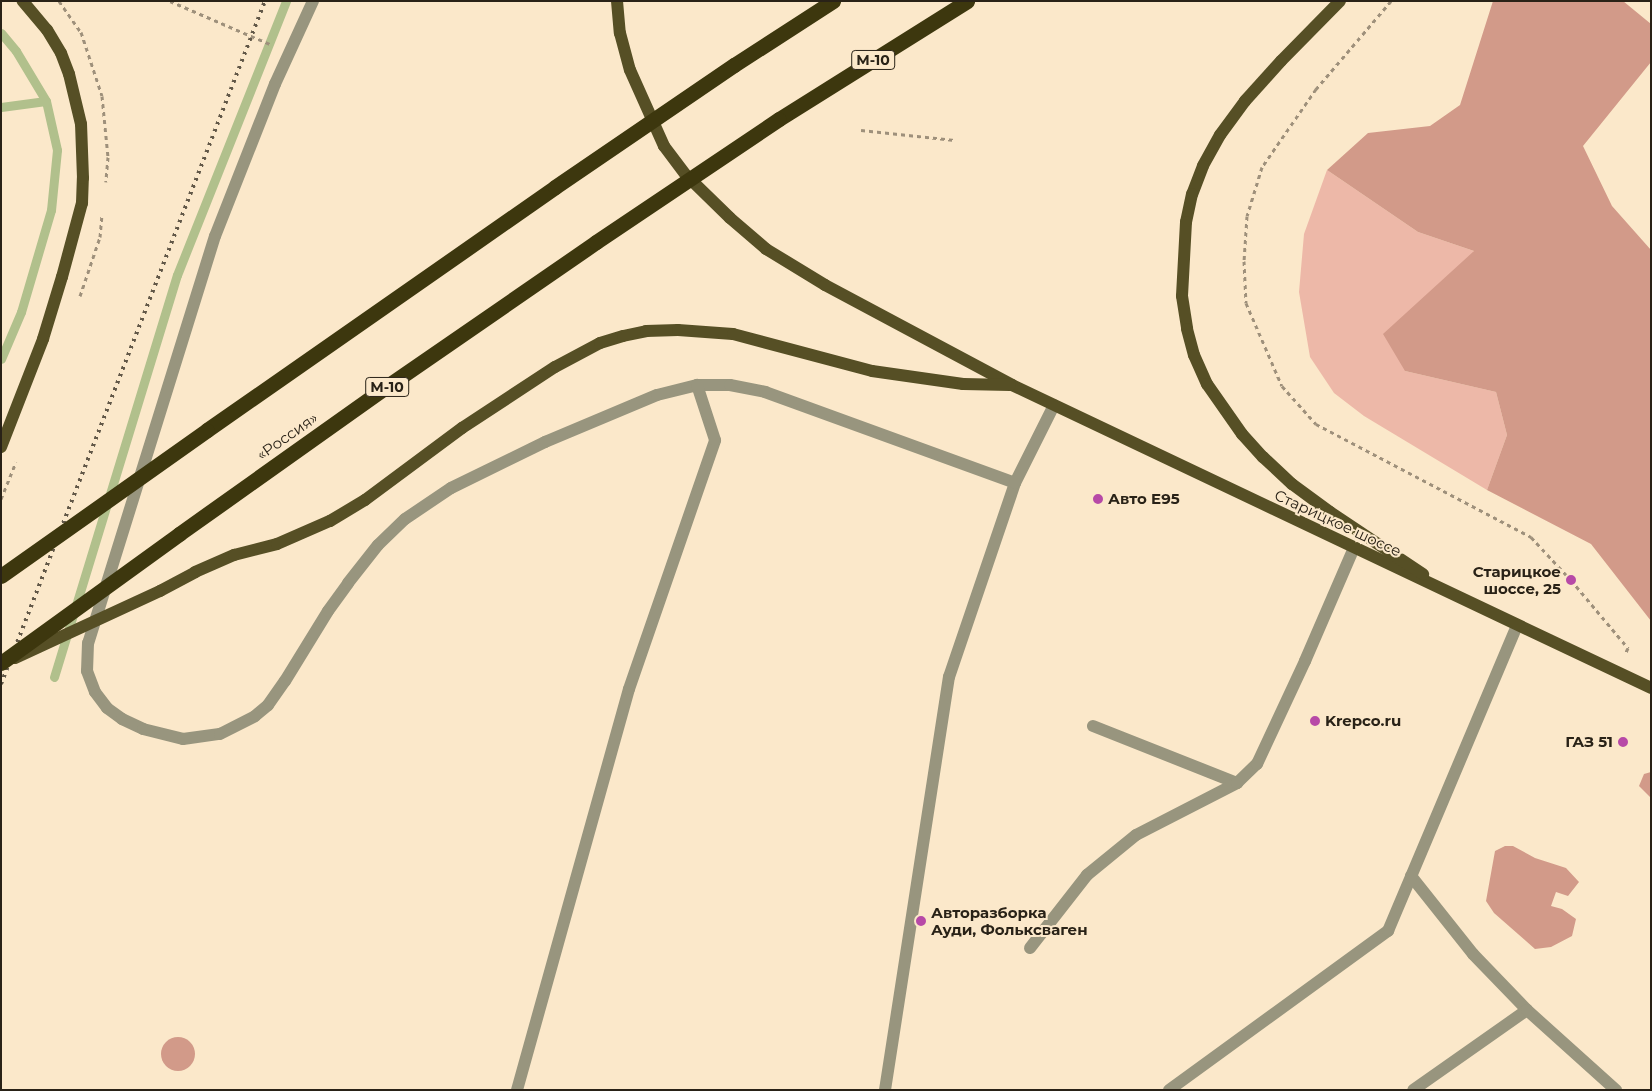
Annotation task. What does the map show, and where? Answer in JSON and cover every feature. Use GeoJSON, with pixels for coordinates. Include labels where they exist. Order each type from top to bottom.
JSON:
{"type":"FeatureCollection","features":[{"type":"Feature","properties":{"kind":"highway"},"geometry":{"type":"LineString","coordinates":[[1,576],[555,187],[734,65],[833,1]]}},
{"type":"Feature","properties":{"kind":"highway","name":"«Россия»"},"geometry":{"type":"LineString","coordinates":[[1,664],[179,534],[386,387],[596,242],[779,119],[967,1]]}},
{"type":"Feature","properties":{"kind":"main road"},"geometry":{"type":"LineString","coordinates":[[1,447],[43,339],[82,203],[81,124],[69,74],[61,53],[47,30],[23,1]]}},
{"type":"Feature","properties":{"kind":"main road","name":"Старицкое шоссе"},"geometry":{"type":"LineString","coordinates":[[617,1],[620,33],[630,70],[664,146],[687,176],[730,218],[766,249],[795,268],[1012,385],[1651,688]]}},
{"type":"Feature","properties":{"kind":"main road"},"geometry":{"type":"LineString","coordinates":[[1340,1],[1245,101],[1220,135],[1204,166],[1192,194],[1186,222],[1182,296],[1187,330],[1194,355],[1207,384],[1242,434],[1262,457],[1292,484],[1330,512],[1460,598]]}},
{"type":"Feature","properties":{"kind":"main road"},"geometry":{"type":"LineString","coordinates":[[1,664],[234,555],[277,544],[330,521],[366,500],[462,428],[555,367],[600,343],[631,335],[678,330],[733,334],[872,371],[963,384],[1012,385]]}},
{"type":"Feature","properties":{"kind":"street"},"geometry":{"type":"LineString","coordinates":[[313,1],[275,84],[215,236],[88,643],[87,671],[95,692],[107,708],[122,719],[143,729],[183,739],[220,734],[255,716],[268,705],[348,583],[378,545],[405,519],[451,488],[545,442],[656,395],[697,385],[730,385],[765,392],[1015,484]]}},
{"type":"Feature","properties":{"kind":"street"},"geometry":{"type":"LineString","coordinates":[[516,1090],[629,689],[715,440],[697,385]]}},
{"type":"Feature","properties":{"kind":"street"},"geometry":{"type":"LineString","coordinates":[[885,1090],[949,677],[1015,484],[1054,405]]}},
{"type":"Feature","properties":{"kind":"street"},"geometry":{"type":"LineString","coordinates":[[1030,948],[1087,875],[1136,835],[1237,783],[1257,764],[1305,661],[1354,548]]}},
{"type":"Feature","properties":{"kind":"street"},"geometry":{"type":"LineString","coordinates":[[1169,1090],[1388,931],[1517,625]]}},
{"type":"Feature","properties":{"kind":"street"},"geometry":{"type":"LineString","coordinates":[[1093,726],[1237,783]]}},
{"type":"Feature","properties":{"kind":"street"},"geometry":{"type":"LineString","coordinates":[[1411,876],[1473,954],[1527,1010],[1616,1090]]}},
{"type":"Feature","properties":{"kind":"street"},"geometry":{"type":"LineString","coordinates":[[1413,1090],[1527,1010]]}},
{"type":"Feature","properties":{"kind":"path"},"geometry":{"type":"LineString","coordinates":[[170,1],[263,41]]}},
{"type":"Feature","properties":{"kind":"path"},"geometry":{"type":"LineString","coordinates":[[1392,1],[1316,88],[1262,166],[1247,216],[1244,262],[1246,303],[1282,386],[1316,424],[1531,537],[1571,580],[1628,648],[1618,674]]}},
{"type":"Feature","properties":{"kind":"path"},"geometry":{"type":"LineString","coordinates":[[861,130],[954,140]]}},
{"type":"Feature","properties":{"kind":"shaded area"},"geometry":{"type":"Polygon","coordinates":[[[1493,1],[1623,1],[1651,24],[1651,62],[1583,146],[1612,206],[1651,250],[1651,621],[1591,544],[1487,490],[1507,435],[1496,392],[1405,371],[1383,334],[1474,251],[1418,232],[1327,170],[1368,133],[1430,126],[1460,105],[1493,1]]]}},
{"type":"Feature","properties":{"kind":"shaded area"},"geometry":{"type":"Polygon","coordinates":[[[1327,170],[1418,232],[1474,251],[1405,371],[1496,392],[1507,435],[1487,490],[1364,416],[1334,393],[1310,357],[1299,292],[1304,234],[1327,170]]]}},
{"type":"Feature","properties":{"kind":"shaded area"},"geometry":{"type":"Polygon","coordinates":[[[1651,772],[1651,798],[1639,786],[1644,774],[1651,772]]]}},
{"type":"Feature","properties":{"kind":"shaded area"},"geometry":{"type":"Polygon","coordinates":[[[1505,846],[1513,846],[1535,858],[1566,868],[1579,882],[1568,896],[1556,892],[1551,906],[1562,909],[1576,919],[1572,936],[1551,947],[1535,949],[1494,913],[1486,901],[1495,851],[1505,846]]]}},
{"type":"Feature","properties":{"kind":"shaded area"},"geometry":{"type":"Polygon","coordinates":[[[178,1037],[190,1042],[195,1054],[190,1066],[178,1071],[166,1066],[161,1054],[166,1042],[178,1037]]]}},
{"type":"Feature","properties":{"kind":"waterway"},"geometry":{"type":"LineString","coordinates":[[54,677],[177,275],[286,1]]}},
{"type":"Feature","properties":{"kind":"waterway"},"geometry":{"type":"LineString","coordinates":[[1,33],[16,51],[46,101],[57,150],[51,210],[21,312],[1,359]]}},
{"type":"Feature","properties":{"kind":"waterway"},"geometry":{"type":"LineString","coordinates":[[1,107],[46,101]]}},
{"type":"Feature","properties":{"kind":"railway"},"geometry":{"type":"LineString","coordinates":[[1,684],[265,1]]}},
{"type":"Feature","properties":{"kind":"place","name":"Авто E95"},"geometry":{"type":"Point","coordinates":[1098,499]}},
{"type":"Feature","properties":{"kind":"place","name":"Старицкое шоссе, 25"},"geometry":{"type":"Point","coordinates":[1571,580]}},
{"type":"Feature","properties":{"kind":"place","name":"Krepco.ru"},"geometry":{"type":"Point","coordinates":[1315,721]}},
{"type":"Feature","properties":{"kind":"place","name":"ГАЗ 51"},"geometry":{"type":"Point","coordinates":[1623,742]}},
{"type":"Feature","properties":{"kind":"place","name":"Авторазборка Ауди, Фольксваген"},"geometry":{"type":"Point","coordinates":[921,921]}}]}
